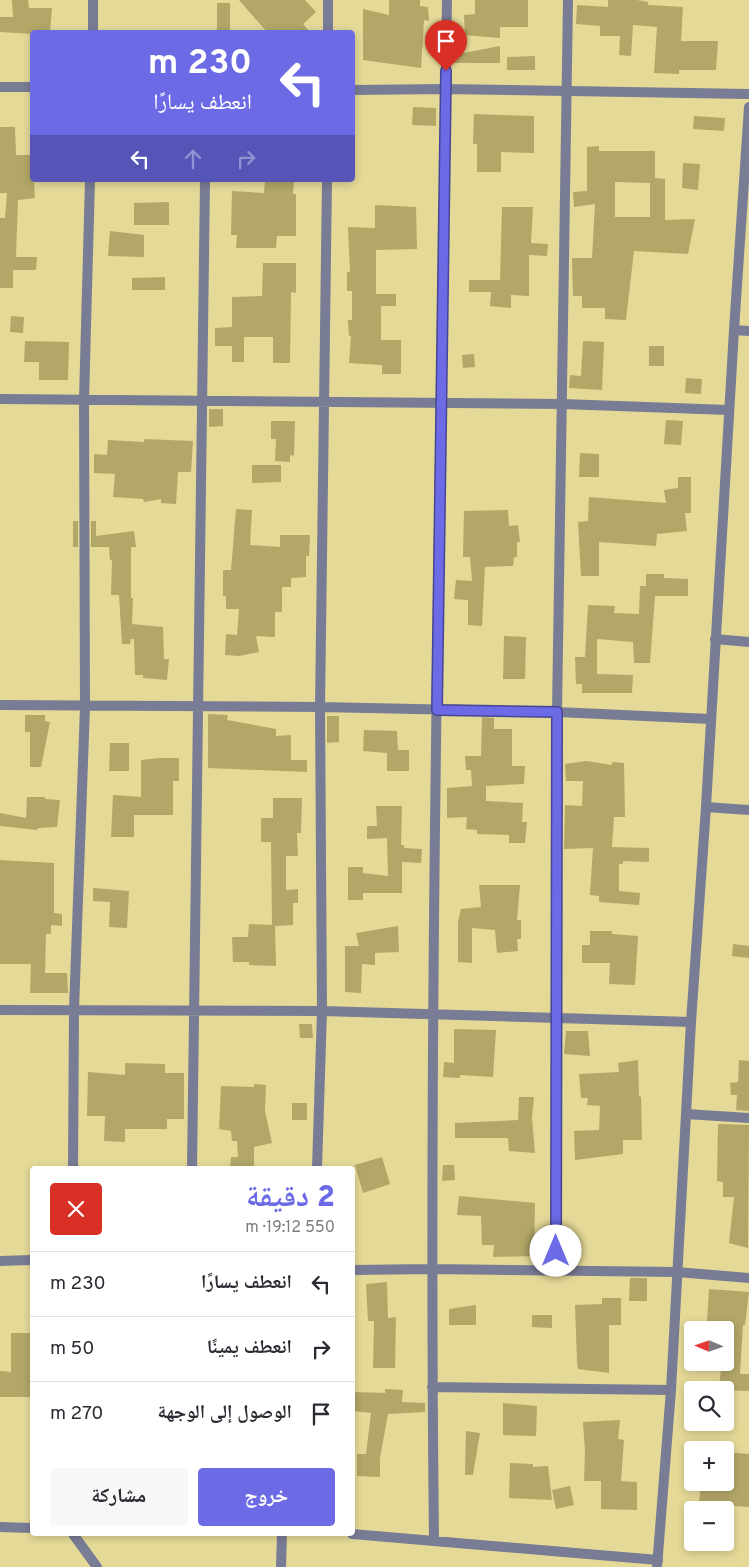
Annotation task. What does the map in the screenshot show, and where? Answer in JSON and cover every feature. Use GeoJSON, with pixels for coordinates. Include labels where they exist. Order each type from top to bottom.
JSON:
{"type":"FeatureCollection","features":[{"type":"Feature","properties":{"kind":"street"},"geometry":{"type":"LineString","coordinates":[[93,30],[94,0]]}},
{"type":"Feature","properties":{"kind":"street"},"geometry":{"type":"LineString","coordinates":[[328,0],[328,30]]}},
{"type":"Feature","properties":{"kind":"street"},"geometry":{"type":"LineString","coordinates":[[434,1541],[431,1269],[432,1013],[447,0]]}},
{"type":"Feature","properties":{"kind":"street"},"geometry":{"type":"LineString","coordinates":[[556,1271],[557,712],[568,0]]}},
{"type":"Feature","properties":{"kind":"street"},"geometry":{"type":"LineString","coordinates":[[0,87],[30,87]]}},
{"type":"Feature","properties":{"kind":"street"},"geometry":{"type":"LineString","coordinates":[[355,90],[446,89],[749,94]]}},
{"type":"Feature","properties":{"kind":"street"},"geometry":{"type":"LineString","coordinates":[[355,1534],[658,1564],[749,107]]}},
{"type":"Feature","properties":{"kind":"street"},"geometry":{"type":"LineString","coordinates":[[73,1166],[74,1010],[85,707],[84,400],[90,182]]}},
{"type":"Feature","properties":{"kind":"street"},"geometry":{"type":"LineString","coordinates":[[192,1166],[203,401],[204,182]]}},
{"type":"Feature","properties":{"kind":"street"},"geometry":{"type":"LineString","coordinates":[[317,1166],[322,1011],[320,707],[327,182]]}},
{"type":"Feature","properties":{"kind":"street"},"geometry":{"type":"LineString","coordinates":[[734,330],[749,331]]}},
{"type":"Feature","properties":{"kind":"street"},"geometry":{"type":"LineString","coordinates":[[0,399],[562,404],[729,410]]}},
{"type":"Feature","properties":{"kind":"street"},"geometry":{"type":"LineString","coordinates":[[715,639],[749,642]]}},
{"type":"Feature","properties":{"kind":"street"},"geometry":{"type":"LineString","coordinates":[[0,705],[320,707],[557,712],[710,719]]}},
{"type":"Feature","properties":{"kind":"street"},"geometry":{"type":"LineString","coordinates":[[706,807],[749,810]]}},
{"type":"Feature","properties":{"kind":"street"},"geometry":{"type":"LineString","coordinates":[[0,1010],[322,1011],[691,1022]]}},
{"type":"Feature","properties":{"kind":"street"},"geometry":{"type":"LineString","coordinates":[[686,1114],[749,1118]]}},
{"type":"Feature","properties":{"kind":"street"},"geometry":{"type":"LineString","coordinates":[[0,1261],[30,1260]]}},
{"type":"Feature","properties":{"kind":"street"},"geometry":{"type":"LineString","coordinates":[[355,1270],[677,1272],[749,1278]]}},
{"type":"Feature","properties":{"kind":"street"},"geometry":{"type":"LineString","coordinates":[[432,1387],[670,1390]]}},
{"type":"Feature","properties":{"kind":"street"},"geometry":{"type":"LineString","coordinates":[[0,1526],[30,1528]]}},
{"type":"Feature","properties":{"kind":"street"},"geometry":{"type":"LineString","coordinates":[[74,1536],[97,1567]]}},
{"type":"Feature","properties":{"kind":"street"},"geometry":{"type":"LineString","coordinates":[[281,1567],[282,1536]]}},
{"type":"Feature","properties":{"kind":"building"},"geometry":{"type":"Polygon","coordinates":[[[12,0],[28,0],[29,8],[52,8],[50,30],[30,30],[30,34],[0,32],[0,17],[13,17],[12,0]]]}},
{"type":"Feature","properties":{"kind":"building"},"geometry":{"type":"Polygon","coordinates":[[[239,0],[305,0],[316,12],[303,24],[308,30],[265,30],[239,0]]]}},
{"type":"Feature","properties":{"kind":"building"},"geometry":{"type":"Polygon","coordinates":[[[389,0],[420,0],[420,6],[428,7],[429,21],[424,20],[421,68],[363,60],[363,9],[389,15],[389,0]]]}},
{"type":"Feature","properties":{"kind":"building"},"geometry":{"type":"Polygon","coordinates":[[[475,0],[528,0],[528,27],[500,27],[500,38],[465,35],[464,15],[475,14],[475,0]]]}},
{"type":"Feature","properties":{"kind":"building"},"geometry":{"type":"Polygon","coordinates":[[[608,0],[637,0],[648,2],[648,5],[683,7],[681,41],[718,41],[716,70],[679,70],[679,74],[654,73],[657,27],[633,25],[631,56],[619,55],[620,36],[600,36],[600,26],[576,24],[577,5],[608,7],[608,0]]]}},
{"type":"Feature","properties":{"kind":"building"},"geometry":{"type":"Polygon","coordinates":[[[217,3],[230,3],[230,30],[217,30],[217,3]]]}},
{"type":"Feature","properties":{"kind":"building"},"geometry":{"type":"Polygon","coordinates":[[[500,46],[500,63],[453,63],[453,55],[500,46]]]}},
{"type":"Feature","properties":{"kind":"building"},"geometry":{"type":"Polygon","coordinates":[[[535,56],[535,70],[507,70],[507,57],[535,56]]]}},
{"type":"Feature","properties":{"kind":"building"},"geometry":{"type":"Polygon","coordinates":[[[413,107],[436,108],[436,126],[412,125],[413,107]]]}},
{"type":"Feature","properties":{"kind":"building"},"geometry":{"type":"Polygon","coordinates":[[[474,114],[534,116],[534,153],[501,152],[501,172],[477,172],[477,144],[473,144],[474,114]]]}},
{"type":"Feature","properties":{"kind":"building"},"geometry":{"type":"Polygon","coordinates":[[[694,116],[725,118],[724,131],[693,129],[694,116]]]}},
{"type":"Feature","properties":{"kind":"building"},"geometry":{"type":"Polygon","coordinates":[[[0,127],[15,127],[16,155],[30,155],[30,182],[34,182],[35,198],[18,200],[16,257],[37,257],[36,270],[13,270],[13,288],[0,288],[0,218],[5,218],[7,193],[0,193],[0,127]]]}},
{"type":"Feature","properties":{"kind":"building"},"geometry":{"type":"Polygon","coordinates":[[[599,146],[599,151],[655,151],[655,178],[665,179],[665,220],[695,219],[688,254],[634,251],[626,320],[605,319],[605,308],[582,308],[582,296],[573,296],[572,258],[592,258],[595,204],[574,207],[573,192],[587,191],[587,147],[599,146]],[[615,182],[615,217],[650,217],[650,183],[615,182]]]}},
{"type":"Feature","properties":{"kind":"building"},"geometry":{"type":"Polygon","coordinates":[[[683,163],[700,164],[698,190],[682,188],[683,163]]]}},
{"type":"Feature","properties":{"kind":"building"},"geometry":{"type":"Polygon","coordinates":[[[265,182],[294,182],[293,194],[296,194],[296,236],[277,236],[276,248],[236,248],[237,235],[231,235],[232,191],[264,193],[265,182]]]}},
{"type":"Feature","properties":{"kind":"building"},"geometry":{"type":"Polygon","coordinates":[[[169,202],[169,225],[134,225],[134,203],[169,202]]]}},
{"type":"Feature","properties":{"kind":"building"},"geometry":{"type":"Polygon","coordinates":[[[375,205],[416,207],[417,249],[376,250],[376,294],[396,294],[396,306],[381,306],[381,340],[401,340],[401,374],[382,374],[382,365],[349,363],[351,336],[349,336],[348,320],[352,320],[352,291],[347,291],[347,272],[350,272],[348,227],[375,228],[375,205]]]}},
{"type":"Feature","properties":{"kind":"building"},"geometry":{"type":"Polygon","coordinates":[[[502,207],[533,207],[531,243],[548,244],[547,256],[529,255],[529,296],[511,295],[511,308],[490,306],[491,292],[469,292],[469,280],[500,280],[502,207]]]}},
{"type":"Feature","properties":{"kind":"building"},"geometry":{"type":"Polygon","coordinates":[[[110,231],[144,235],[144,257],[108,256],[110,231]]]}},
{"type":"Feature","properties":{"kind":"building"},"geometry":{"type":"Polygon","coordinates":[[[263,263],[296,263],[296,293],[291,292],[290,363],[273,363],[273,337],[244,337],[244,362],[232,362],[232,346],[215,346],[215,328],[232,327],[232,297],[262,296],[263,263]]]}},
{"type":"Feature","properties":{"kind":"building"},"geometry":{"type":"Polygon","coordinates":[[[165,277],[165,290],[132,290],[132,278],[165,277]]]}},
{"type":"Feature","properties":{"kind":"building"},"geometry":{"type":"Polygon","coordinates":[[[11,316],[24,317],[23,333],[10,332],[11,316]]]}},
{"type":"Feature","properties":{"kind":"building"},"geometry":{"type":"Polygon","coordinates":[[[25,341],[69,342],[68,380],[39,380],[39,362],[24,362],[25,341]]]}},
{"type":"Feature","properties":{"kind":"building"},"geometry":{"type":"Polygon","coordinates":[[[583,341],[604,342],[602,390],[569,388],[570,375],[581,376],[583,341]]]}},
{"type":"Feature","properties":{"kind":"building"},"geometry":{"type":"Polygon","coordinates":[[[649,346],[664,346],[664,366],[649,366],[649,346]]]}},
{"type":"Feature","properties":{"kind":"building"},"geometry":{"type":"Polygon","coordinates":[[[474,354],[475,367],[463,368],[462,355],[474,354]]]}},
{"type":"Feature","properties":{"kind":"building"},"geometry":{"type":"Polygon","coordinates":[[[686,378],[702,379],[701,394],[685,393],[686,378]]]}},
{"type":"Feature","properties":{"kind":"building"},"geometry":{"type":"Polygon","coordinates":[[[209,409],[223,409],[223,426],[209,427],[209,409]]]}},
{"type":"Feature","properties":{"kind":"building"},"geometry":{"type":"Polygon","coordinates":[[[666,420],[683,421],[681,445],[664,444],[666,420]]]}},
{"type":"Feature","properties":{"kind":"building"},"geometry":{"type":"Polygon","coordinates":[[[271,421],[295,421],[294,456],[290,455],[290,462],[275,461],[276,439],[271,439],[271,421]]]}},
{"type":"Feature","properties":{"kind":"building"},"geometry":{"type":"Polygon","coordinates":[[[144,439],[193,441],[191,472],[178,472],[176,504],[161,503],[161,499],[144,502],[143,499],[113,497],[115,474],[94,473],[94,454],[107,455],[108,440],[144,442],[144,439]]]}},
{"type":"Feature","properties":{"kind":"building"},"geometry":{"type":"Polygon","coordinates":[[[580,453],[599,454],[599,477],[579,477],[580,453]]]}},
{"type":"Feature","properties":{"kind":"building"},"geometry":{"type":"Polygon","coordinates":[[[252,465],[281,465],[281,482],[252,483],[252,465]]]}},
{"type":"Feature","properties":{"kind":"building"},"geometry":{"type":"Polygon","coordinates":[[[678,477],[691,477],[691,513],[685,513],[687,531],[657,534],[656,546],[599,542],[599,576],[581,576],[578,522],[588,521],[589,497],[666,503],[664,490],[678,488],[678,477]]]}},
{"type":"Feature","properties":{"kind":"building"},"geometry":{"type":"Polygon","coordinates":[[[236,509],[252,510],[250,545],[280,547],[280,535],[310,535],[309,556],[306,556],[306,577],[291,578],[291,587],[282,587],[282,612],[275,612],[275,637],[256,636],[259,652],[239,656],[225,655],[226,634],[237,635],[239,609],[226,609],[226,596],[223,596],[223,570],[231,570],[236,509]]]}},
{"type":"Feature","properties":{"kind":"building"},"geometry":{"type":"Polygon","coordinates":[[[508,510],[509,526],[518,525],[520,542],[517,542],[517,557],[514,557],[513,566],[485,567],[482,626],[468,625],[468,600],[454,599],[456,580],[472,581],[470,557],[463,557],[464,511],[508,510]]]}},
{"type":"Feature","properties":{"kind":"building"},"geometry":{"type":"Polygon","coordinates":[[[73,521],[78,521],[78,547],[73,547],[73,521]]]}},
{"type":"Feature","properties":{"kind":"building"},"geometry":{"type":"Polygon","coordinates":[[[91,521],[96,521],[96,536],[134,531],[136,547],[131,547],[132,624],[163,627],[164,659],[169,659],[167,680],[143,678],[143,675],[135,675],[134,639],[131,639],[130,644],[122,644],[119,595],[111,595],[112,560],[110,560],[109,547],[91,547],[91,521]]]}},
{"type":"Feature","properties":{"kind":"building"},"geometry":{"type":"Polygon","coordinates":[[[646,574],[664,574],[664,578],[688,579],[688,596],[655,596],[650,663],[634,663],[633,642],[597,639],[597,674],[633,675],[632,693],[582,693],[582,684],[576,684],[575,657],[585,657],[588,605],[615,606],[614,613],[639,614],[640,586],[646,586],[646,574]]]}},
{"type":"Feature","properties":{"kind":"building"},"geometry":{"type":"Polygon","coordinates":[[[504,636],[526,637],[525,679],[503,679],[504,636]]]}},
{"type":"Feature","properties":{"kind":"building"},"geometry":{"type":"Polygon","coordinates":[[[208,714],[228,715],[227,720],[276,729],[276,736],[291,735],[291,760],[307,760],[307,772],[208,768],[208,714]]]}},
{"type":"Feature","properties":{"kind":"building"},"geometry":{"type":"Polygon","coordinates":[[[25,715],[45,715],[45,721],[50,722],[41,767],[30,767],[30,732],[25,732],[25,715]]]}},
{"type":"Feature","properties":{"kind":"building"},"geometry":{"type":"Polygon","coordinates":[[[327,716],[339,716],[339,742],[327,743],[327,716]]]}},
{"type":"Feature","properties":{"kind":"building"},"geometry":{"type":"Polygon","coordinates":[[[482,717],[494,718],[494,729],[512,729],[512,766],[525,766],[524,784],[486,786],[486,801],[523,803],[522,822],[527,822],[525,843],[509,843],[509,835],[477,834],[477,830],[466,829],[467,817],[447,818],[447,788],[472,786],[471,770],[466,770],[465,756],[481,756],[482,717]]]}},
{"type":"Feature","properties":{"kind":"building"},"geometry":{"type":"Polygon","coordinates":[[[364,730],[397,731],[398,750],[409,750],[409,771],[387,771],[387,753],[363,751],[364,730]]]}},
{"type":"Feature","properties":{"kind":"building"},"geometry":{"type":"Polygon","coordinates":[[[110,743],[129,743],[129,771],[109,771],[110,743]]]}},
{"type":"Feature","properties":{"kind":"building"},"geometry":{"type":"Polygon","coordinates":[[[179,758],[179,781],[173,781],[173,815],[134,815],[134,837],[111,837],[113,795],[141,797],[141,760],[179,758]]]}},
{"type":"Feature","properties":{"kind":"building"},"geometry":{"type":"Polygon","coordinates":[[[586,761],[612,765],[612,762],[624,763],[625,817],[614,817],[612,847],[649,848],[649,862],[623,861],[623,864],[619,864],[619,891],[640,893],[639,905],[599,902],[599,896],[590,895],[593,848],[564,849],[565,805],[582,806],[583,781],[566,781],[565,764],[586,761]]]}},
{"type":"Feature","properties":{"kind":"building"},"geometry":{"type":"Polygon","coordinates":[[[27,797],[45,797],[45,799],[60,800],[57,827],[38,828],[37,830],[0,826],[0,813],[26,818],[27,797]]]}},
{"type":"Feature","properties":{"kind":"building"},"geometry":{"type":"Polygon","coordinates":[[[273,798],[302,798],[301,833],[297,833],[298,856],[286,856],[286,890],[298,889],[298,903],[293,903],[293,925],[275,926],[276,966],[249,965],[249,962],[233,962],[232,937],[248,937],[249,924],[272,925],[271,842],[261,842],[261,818],[273,818],[273,798]]]}},
{"type":"Feature","properties":{"kind":"building"},"geometry":{"type":"Polygon","coordinates":[[[376,806],[402,806],[401,845],[404,845],[404,848],[422,849],[421,863],[402,862],[402,893],[363,893],[363,900],[348,900],[348,867],[363,867],[363,873],[388,876],[387,838],[367,839],[367,826],[377,826],[376,806]]]}},
{"type":"Feature","properties":{"kind":"building"},"geometry":{"type":"Polygon","coordinates":[[[0,860],[54,863],[54,913],[62,914],[62,926],[51,925],[51,934],[46,934],[45,973],[67,973],[68,993],[30,993],[31,964],[0,964],[0,860]]]}},
{"type":"Feature","properties":{"kind":"building"},"geometry":{"type":"Polygon","coordinates":[[[479,885],[520,885],[517,920],[521,920],[521,939],[517,939],[518,951],[497,953],[495,930],[472,928],[472,963],[458,962],[458,921],[461,909],[481,907],[479,885]]]}},
{"type":"Feature","properties":{"kind":"building"},"geometry":{"type":"Polygon","coordinates":[[[93,888],[129,891],[127,928],[109,927],[110,902],[93,901],[93,888]]]}},
{"type":"Feature","properties":{"kind":"building"},"geometry":{"type":"Polygon","coordinates":[[[398,926],[399,952],[375,953],[375,965],[362,964],[361,993],[345,992],[345,946],[359,946],[356,933],[398,926]]]}},
{"type":"Feature","properties":{"kind":"building"},"geometry":{"type":"Polygon","coordinates":[[[590,931],[612,931],[612,934],[638,936],[635,985],[609,984],[610,963],[582,963],[582,945],[590,945],[590,931]]]}},
{"type":"Feature","properties":{"kind":"building"},"geometry":{"type":"Polygon","coordinates":[[[733,944],[749,946],[749,958],[732,956],[733,944]]]}},
{"type":"Feature","properties":{"kind":"building"},"geometry":{"type":"Polygon","coordinates":[[[299,1024],[312,1024],[313,1038],[300,1038],[299,1024]]]}},
{"type":"Feature","properties":{"kind":"building"},"geometry":{"type":"Polygon","coordinates":[[[454,1029],[496,1030],[493,1077],[460,1075],[460,1078],[443,1077],[444,1062],[454,1063],[454,1029]]]}},
{"type":"Feature","properties":{"kind":"building"},"geometry":{"type":"Polygon","coordinates":[[[566,1031],[588,1031],[590,1056],[564,1054],[566,1031]]]}},
{"type":"Feature","properties":{"kind":"building"},"geometry":{"type":"Polygon","coordinates":[[[638,1060],[642,1140],[623,1140],[623,1154],[575,1160],[574,1131],[599,1130],[600,1106],[587,1105],[588,1098],[581,1098],[579,1074],[619,1072],[618,1063],[638,1060]]]}},
{"type":"Feature","properties":{"kind":"building"},"geometry":{"type":"Polygon","coordinates":[[[739,1060],[749,1061],[749,1111],[736,1110],[737,1095],[731,1095],[730,1083],[738,1082],[739,1060]]]}},
{"type":"Feature","properties":{"kind":"building"},"geometry":{"type":"Polygon","coordinates":[[[125,1063],[165,1064],[165,1073],[184,1073],[184,1119],[167,1119],[167,1129],[125,1129],[125,1142],[104,1141],[105,1116],[87,1116],[88,1072],[125,1075],[125,1063]]]}},
{"type":"Feature","properties":{"kind":"building"},"geometry":{"type":"Polygon","coordinates":[[[254,1084],[266,1085],[265,1111],[272,1143],[254,1147],[254,1166],[230,1166],[231,1157],[238,1157],[237,1141],[232,1141],[231,1131],[219,1129],[221,1086],[254,1087],[254,1084]]]}},
{"type":"Feature","properties":{"kind":"building"},"geometry":{"type":"Polygon","coordinates":[[[519,1097],[534,1097],[532,1118],[535,1153],[509,1151],[508,1138],[455,1138],[455,1123],[518,1120],[519,1097]]]}},
{"type":"Feature","properties":{"kind":"building"},"geometry":{"type":"Polygon","coordinates":[[[292,1103],[307,1103],[307,1120],[292,1120],[292,1103]]]}},
{"type":"Feature","properties":{"kind":"building"},"geometry":{"type":"Polygon","coordinates":[[[718,1124],[749,1125],[748,1248],[729,1243],[734,1197],[723,1197],[723,1182],[717,1181],[718,1124]]]}},
{"type":"Feature","properties":{"kind":"building"},"geometry":{"type":"Polygon","coordinates":[[[382,1157],[390,1184],[363,1193],[355,1165],[382,1157]]]}},
{"type":"Feature","properties":{"kind":"building"},"geometry":{"type":"Polygon","coordinates":[[[443,1165],[454,1165],[455,1180],[442,1181],[443,1165]]]}},
{"type":"Feature","properties":{"kind":"building"},"geometry":{"type":"Polygon","coordinates":[[[459,1196],[535,1203],[534,1256],[493,1257],[494,1245],[482,1245],[481,1216],[457,1215],[459,1196]]]}},
{"type":"Feature","properties":{"kind":"building"},"geometry":{"type":"Polygon","coordinates":[[[630,1278],[647,1278],[647,1301],[629,1301],[630,1278]]]}},
{"type":"Feature","properties":{"kind":"building"},"geometry":{"type":"Polygon","coordinates":[[[387,1282],[388,1318],[396,1317],[395,1368],[373,1368],[374,1321],[368,1321],[366,1284],[387,1282]]]}},
{"type":"Feature","properties":{"kind":"building"},"geometry":{"type":"Polygon","coordinates":[[[709,1289],[749,1292],[745,1325],[743,1325],[740,1374],[749,1374],[749,1391],[734,1390],[734,1381],[720,1381],[721,1371],[734,1371],[734,1321],[707,1321],[709,1289]]]}},
{"type":"Feature","properties":{"kind":"building"},"geometry":{"type":"Polygon","coordinates":[[[602,1298],[621,1298],[621,1325],[609,1325],[609,1373],[578,1369],[577,1362],[575,1305],[602,1304],[602,1298]]]}},
{"type":"Feature","properties":{"kind":"building"},"geometry":{"type":"Polygon","coordinates":[[[476,1305],[476,1325],[449,1325],[449,1309],[476,1305]]]}},
{"type":"Feature","properties":{"kind":"building"},"geometry":{"type":"Polygon","coordinates":[[[532,1315],[552,1315],[552,1328],[532,1327],[532,1315]]]}},
{"type":"Feature","properties":{"kind":"building"},"geometry":{"type":"Polygon","coordinates":[[[11,1333],[30,1333],[30,1397],[0,1397],[0,1371],[11,1372],[11,1333]]]}},
{"type":"Feature","properties":{"kind":"building"},"geometry":{"type":"Polygon","coordinates":[[[385,1389],[403,1390],[402,1402],[425,1403],[425,1412],[388,1414],[380,1458],[380,1477],[357,1476],[357,1454],[366,1454],[371,1413],[355,1411],[355,1392],[385,1393],[385,1389]]]}},
{"type":"Feature","properties":{"kind":"building"},"geometry":{"type":"Polygon","coordinates":[[[503,1403],[537,1406],[536,1436],[503,1435],[503,1403]]]}},
{"type":"Feature","properties":{"kind":"building"},"geometry":{"type":"Polygon","coordinates":[[[620,1420],[618,1439],[624,1440],[621,1481],[637,1482],[637,1510],[601,1509],[601,1481],[584,1481],[583,1422],[620,1420]]]}},
{"type":"Feature","properties":{"kind":"building"},"geometry":{"type":"Polygon","coordinates":[[[466,1431],[480,1433],[473,1475],[465,1475],[466,1431]]]}},
{"type":"Feature","properties":{"kind":"building"},"geometry":{"type":"Polygon","coordinates":[[[734,1453],[749,1454],[749,1507],[734,1506],[734,1501],[699,1501],[700,1491],[734,1491],[734,1453]]]}},
{"type":"Feature","properties":{"kind":"building"},"geometry":{"type":"Polygon","coordinates":[[[510,1463],[533,1464],[533,1467],[548,1466],[552,1500],[509,1498],[510,1463]]]}},
{"type":"Feature","properties":{"kind":"building"},"geometry":{"type":"Polygon","coordinates":[[[570,1486],[574,1505],[556,1509],[552,1490],[570,1486]]]}},
{"type":"Feature","properties":{"kind":"route"},"geometry":{"type":"LineString","coordinates":[[446,71],[437,710],[557,712],[556,1251]]}}]}
